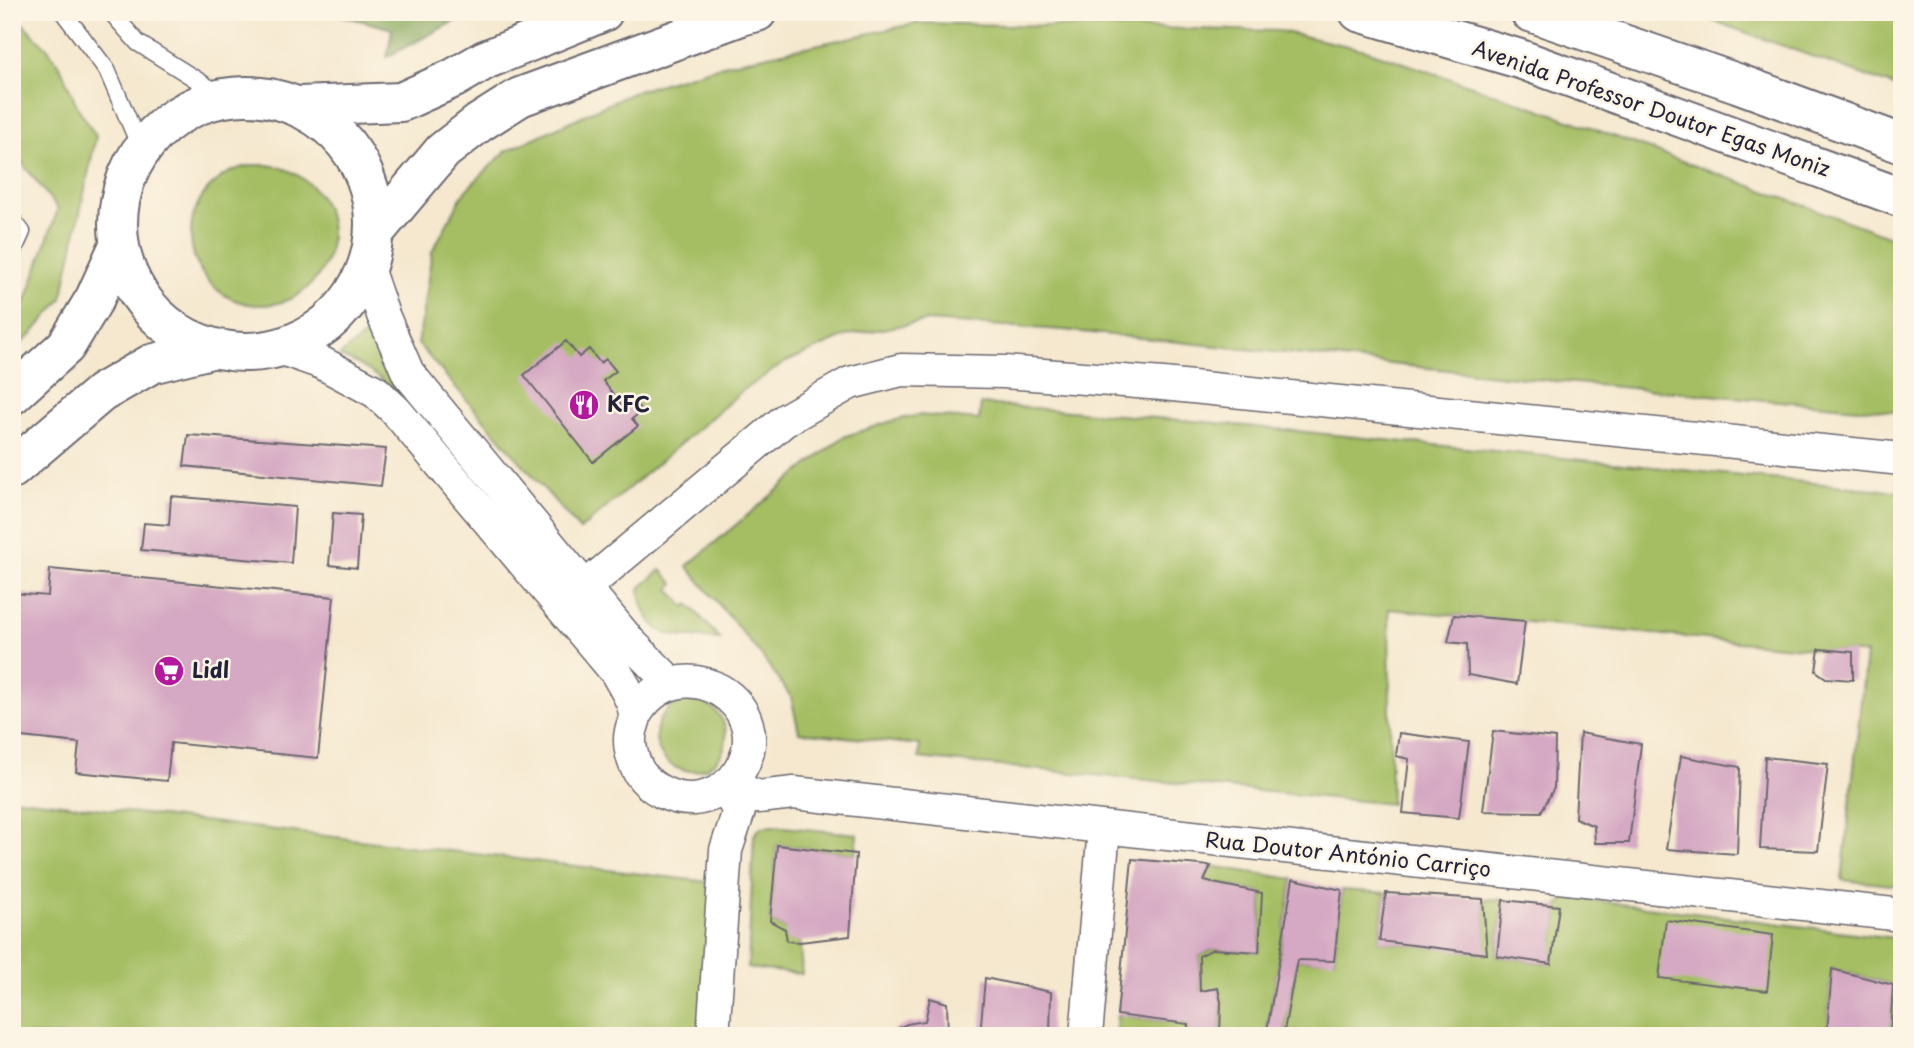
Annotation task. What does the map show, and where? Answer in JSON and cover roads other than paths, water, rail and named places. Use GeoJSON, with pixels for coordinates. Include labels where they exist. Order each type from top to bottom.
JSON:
{"type":"FeatureCollection","features":[{"type":"Feature","properties":{"kind":"main road"},"geometry":{"type":"LineString","coordinates":[[603,12],[485,60],[454,78],[401,102],[299,106],[263,96],[225,97],[192,107],[164,124],[141,149],[126,179],[118,211],[119,245],[131,280],[152,311],[181,334],[215,348],[258,352],[299,341],[334,317],[355,293],[371,250],[443,151],[479,123],[520,97],[757,12]]}},
{"type":"Feature","properties":{"kind":"main road","name":"Avenida Professor Doutor Egas Moniz"},"geometry":{"type":"LineString","coordinates":[[1359,12],[1520,59],[1902,198]]}},
{"type":"Feature","properties":{"kind":"main road"},"geometry":{"type":"LineString","coordinates":[[1530,12],[1737,83],[1902,144]]}},
{"type":"Feature","properties":{"kind":"main road"},"geometry":{"type":"LineString","coordinates":[[299,106],[332,128],[357,158],[371,194],[371,250]]}},
{"type":"Feature","properties":{"kind":"main road"},"geometry":{"type":"LineString","coordinates":[[12,395],[66,346],[95,298],[119,245]]}},
{"type":"Feature","properties":{"kind":"main road"},"geometry":{"type":"LineString","coordinates":[[12,469],[101,393],[151,364],[215,348]]}},
{"type":"Feature","properties":{"kind":"street"},"geometry":{"type":"LineString","coordinates":[[371,250],[383,315],[408,373],[632,645],[671,683]]}},
{"type":"Feature","properties":{"kind":"street"},"geometry":{"type":"LineString","coordinates":[[279,348],[322,363],[376,392],[396,411],[615,672],[629,695],[635,715]]}},
{"type":"Feature","properties":{"kind":"street"},"geometry":{"type":"LineString","coordinates":[[584,588],[785,420],[850,383],[901,370],[1004,372],[1163,384],[1902,459]]}},
{"type":"Feature","properties":{"kind":"street"},"geometry":{"type":"LineString","coordinates":[[688,680],[704,682],[720,689],[734,700],[749,731],[748,749],[743,765],[717,790],[685,799],[667,795],[652,786],[640,772],[632,754],[630,735],[635,715],[649,696],[671,683],[688,680]]}},
{"type":"Feature","properties":{"kind":"street"},"geometry":{"type":"LineString","coordinates":[[748,749],[768,774],[794,793]]}},
{"type":"Feature","properties":{"kind":"street"},"geometry":{"type":"LineString","coordinates":[[713,1036],[726,850],[739,811],[717,790]]}},
{"type":"Feature","properties":{"kind":"street","name":"Rua Doutor António Carriço"},"geometry":{"type":"LineString","coordinates":[[717,790],[758,797],[794,793],[1902,915]]}},
{"type":"Feature","properties":{"kind":"street"},"geometry":{"type":"LineString","coordinates":[[1086,1036],[1104,829]]}},
{"type":"Feature","properties":{"kind":"lane"},"geometry":{"type":"LineString","coordinates":[[63,12],[107,70],[141,149]]}},
{"type":"Feature","properties":{"kind":"lane"},"geometry":{"type":"LineString","coordinates":[[111,12],[138,43],[225,97]]}},
{"type":"Feature","properties":{"kind":"lane"},"geometry":{"type":"LineString","coordinates":[[12,219],[22,232],[12,254]]}},
{"type":"Feature","properties":{"kind":"place","name":"KFC"},"geometry":{"type":"Point","coordinates":[584,405]}},
{"type":"Feature","properties":{"kind":"place","name":"Lidl"},"geometry":{"type":"Point","coordinates":[169,671]}}]}
